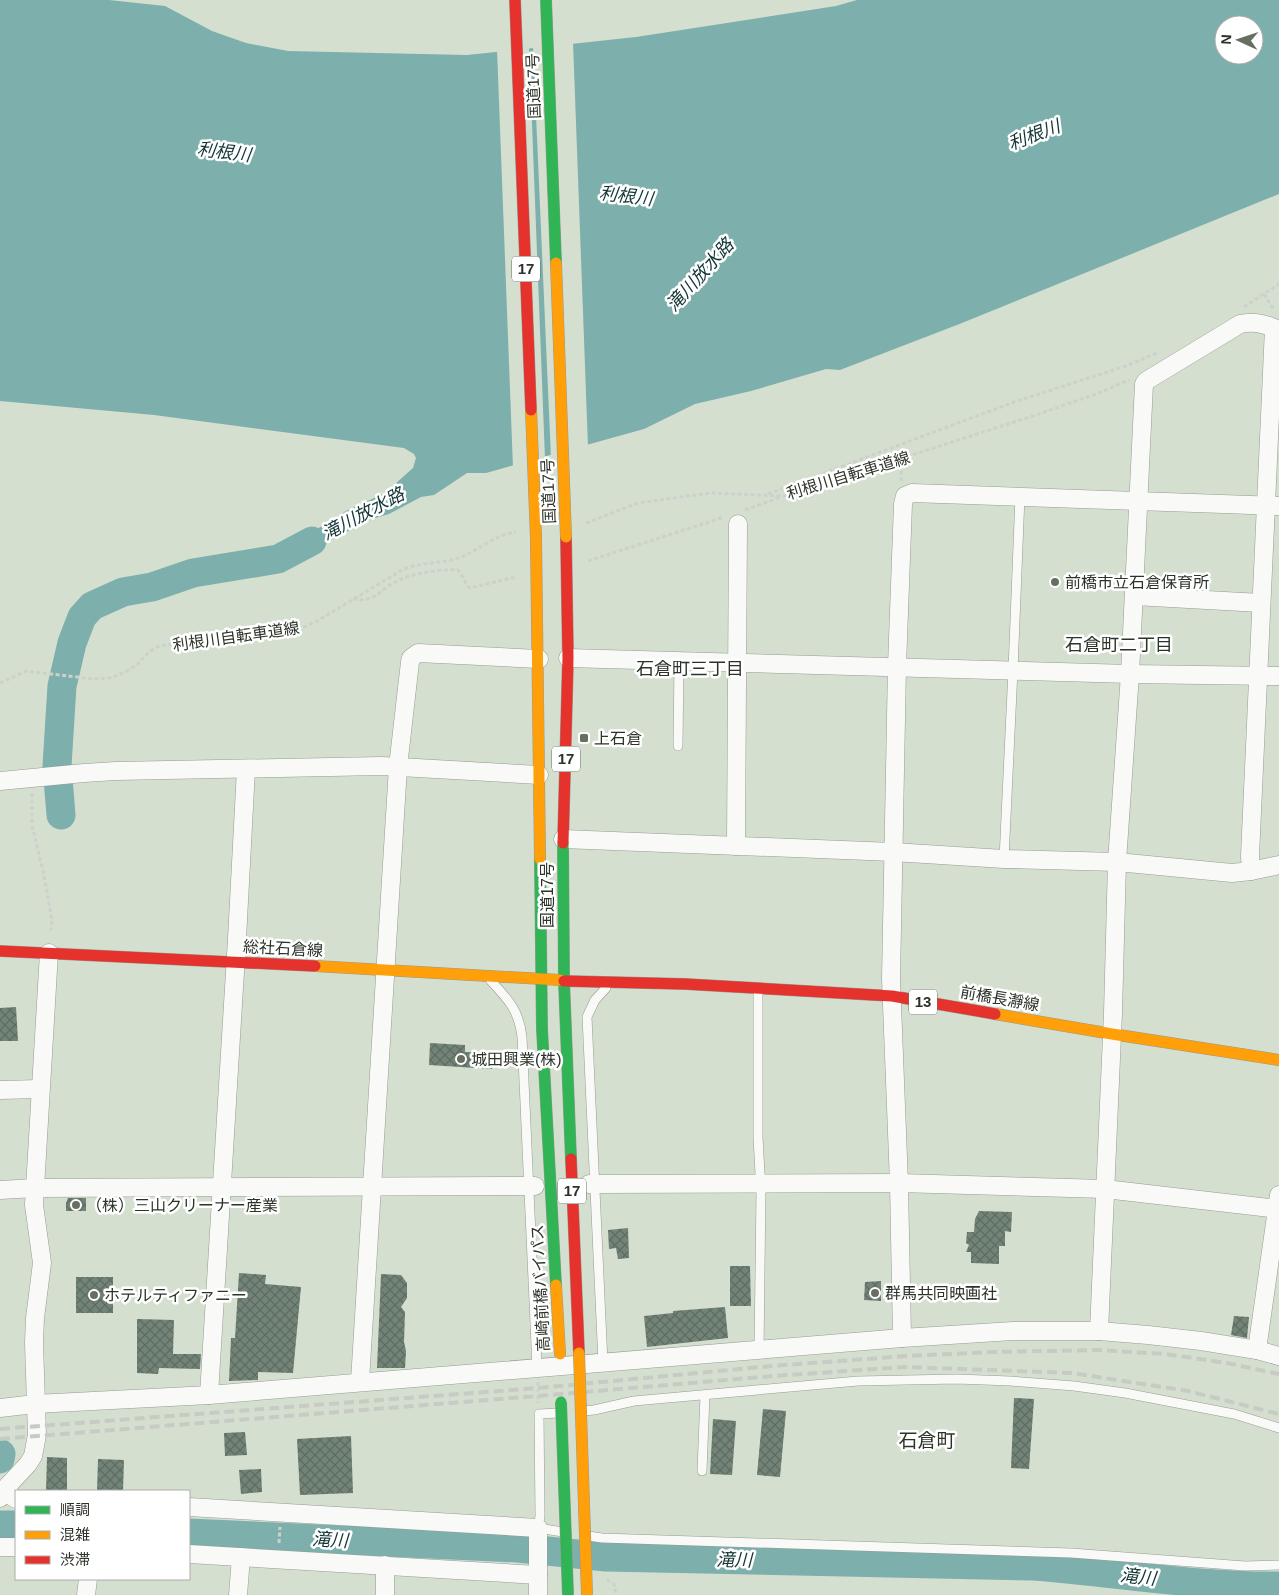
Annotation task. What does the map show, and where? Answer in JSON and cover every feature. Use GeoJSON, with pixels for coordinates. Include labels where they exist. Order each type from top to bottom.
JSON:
{"type":"FeatureCollection","features":[{"type":"Feature","properties":{"kind":"main road","name":"国道17号"},"geometry":{"type":"LineString","coordinates":[[515,0],[536,538],[541,980]]}},
{"type":"Feature","properties":{"kind":"main road","name":"国道17号"},"geometry":{"type":"LineString","coordinates":[[546,0],[566,537],[568,658],[563,839],[564,981]]}},
{"type":"Feature","properties":{"kind":"main road","name":"総社石倉線"},"geometry":{"type":"LineString","coordinates":[[0,951],[236,962],[564,981]]}},
{"type":"Feature","properties":{"kind":"main road","name":"高崎前橋バイパス"},"geometry":{"type":"LineString","coordinates":[[541,980],[560,1373]]}},
{"type":"Feature","properties":{"kind":"main road","name":"前橋長瀞線"},"geometry":{"type":"LineString","coordinates":[[564,981],[685,984],[892,996],[1112,1034],[1279,1060]]}},
{"type":"Feature","properties":{"kind":"main road","name":"17"},"geometry":{"type":"LineString","coordinates":[[564,981],[587,1595]]}},
{"type":"Feature","properties":{"kind":"main road"},"geometry":{"type":"LineString","coordinates":[[561,1392],[568,1595]]}},
{"type":"Feature","properties":{"kind":"street"},"geometry":{"type":"LineString","coordinates":[[1099,1331],[1112,1034],[1117,862],[1130,674],[1144,384],[1240,324],[1248,322],[1266,325],[1276,320],[1272,506],[1261,603],[1250,856],[1251,872]]}},
{"type":"Feature","properties":{"kind":"street"},"geometry":{"type":"LineString","coordinates":[[902,1338],[899,1184],[891,979],[897,666],[903,504],[905,496],[912,494],[1020,496],[1272,506]]}},
{"type":"Feature","properties":{"kind":"street"},"geometry":{"type":"LineString","coordinates":[[734,517],[736,846]]}},
{"type":"Feature","properties":{"kind":"street"},"geometry":{"type":"LineString","coordinates":[[1134,596],[1261,603]]}},
{"type":"Feature","properties":{"kind":"street"},"geometry":{"type":"LineString","coordinates":[[360,1381],[398,767],[410,662],[418,653],[538,659]]}},
{"type":"Feature","properties":{"kind":"street"},"geometry":{"type":"LineString","coordinates":[[568,658],[1130,674],[1279,676]]}},
{"type":"Feature","properties":{"kind":"street"},"geometry":{"type":"LineString","coordinates":[[0,781],[84,773],[382,766],[539,775]]}},
{"type":"Feature","properties":{"kind":"street"},"geometry":{"type":"LineString","coordinates":[[209,1394],[246,769]]}},
{"type":"Feature","properties":{"kind":"street"},"geometry":{"type":"LineString","coordinates":[[563,839],[893,852],[1004,859],[1117,862],[1232,873],[1251,872],[1279,865]]}},
{"type":"Feature","properties":{"kind":"street"},"geometry":{"type":"LineString","coordinates":[[6,1496],[32,1456],[36,1435],[34,1343],[42,1263],[34,1216],[49,953]]}},
{"type":"Feature","properties":{"kind":"street"},"geometry":{"type":"LineString","coordinates":[[0,1090],[40,1089]]}},
{"type":"Feature","properties":{"kind":"street"},"geometry":{"type":"LineString","coordinates":[[592,1184],[899,1184],[1105,1189],[1278,1204],[1257,1350]]}},
{"type":"Feature","properties":{"kind":"street"},"geometry":{"type":"LineString","coordinates":[[0,1190],[35,1188],[532,1186]]}},
{"type":"Feature","properties":{"kind":"street"},"geometry":{"type":"LineString","coordinates":[[0,1408],[35,1404],[209,1394],[902,1338],[1012,1331],[1099,1331],[1148,1335],[1257,1350],[1279,1356]]}},
{"type":"Feature","properties":{"kind":"street"},"geometry":{"type":"LineString","coordinates":[[190,1507],[538,1532],[538,1595]]}},
{"type":"Feature","properties":{"kind":"street"},"geometry":{"type":"LineString","coordinates":[[0,1547],[15,1547]]}},
{"type":"Feature","properties":{"kind":"street"},"geometry":{"type":"LineString","coordinates":[[190,1554],[538,1572]]}},
{"type":"Feature","properties":{"kind":"street"},"geometry":{"type":"LineString","coordinates":[[238,1595],[241,1557]]}},
{"type":"Feature","properties":{"kind":"street"},"geometry":{"type":"LineString","coordinates":[[385,1565],[385,1595]]}},
{"type":"Feature","properties":{"kind":"street"},"geometry":{"type":"LineString","coordinates":[[86,1595],[88,1580]]}},
{"type":"Feature","properties":{"kind":"lane"},"geometry":{"type":"LineString","coordinates":[[1004,859],[1014,670],[1020,496]]}},
{"type":"Feature","properties":{"kind":"lane"},"geometry":{"type":"LineString","coordinates":[[678,746],[679,662]]}},
{"type":"Feature","properties":{"kind":"lane"},"geometry":{"type":"LineString","coordinates":[[487,977],[510,1001],[521,1029],[532,1186],[537,1368]]}},
{"type":"Feature","properties":{"kind":"lane"},"geometry":{"type":"LineString","coordinates":[[603,1363],[592,1184],[587,1017],[595,1000],[611,982]]}},
{"type":"Feature","properties":{"kind":"lane"},"geometry":{"type":"LineString","coordinates":[[758,989],[759,1350]]}},
{"type":"Feature","properties":{"kind":"lane"},"geometry":{"type":"LineString","coordinates":[[1279,1428],[1234,1414],[1125,1393],[1010,1380],[868,1381],[634,1401],[594,1410],[538,1414],[540,1516],[538,1532],[602,1538],[1072,1552],[1245,1566],[1279,1566]]}},
{"type":"Feature","properties":{"kind":"lane"},"geometry":{"type":"LineString","coordinates":[[702,1471],[705,1395]]}},
{"type":"Feature","properties":{"kind":"path"},"geometry":{"type":"LineString","coordinates":[[1239,310],[1279,284]]}},
{"type":"Feature","properties":{"kind":"path"},"geometry":{"type":"LineString","coordinates":[[1264,294],[1276,320]]}},
{"type":"Feature","properties":{"kind":"path"},"geometry":{"type":"LineString","coordinates":[[765,495],[1017,401],[1126,366],[1165,350]]}},
{"type":"Feature","properties":{"kind":"path","name":"利根川自転車道線"},"geometry":{"type":"LineString","coordinates":[[583,523],[638,503],[710,493],[784,496],[1096,394],[1136,377]]}},
{"type":"Feature","properties":{"kind":"path"},"geometry":{"type":"LineString","coordinates":[[901,470],[902,458]]}},
{"type":"Feature","properties":{"kind":"path"},"geometry":{"type":"LineString","coordinates":[[587,561],[734,517],[784,496]]}},
{"type":"Feature","properties":{"kind":"path","name":"利根川自転車道線"},"geometry":{"type":"LineString","coordinates":[[0,683],[26,671],[93,679],[109,678],[119,675],[136,665],[159,646],[242,634],[295,631],[316,621],[404,569],[413,565],[459,558],[473,552],[488,541],[506,533],[516,532]]}},
{"type":"Feature","properties":{"kind":"path"},"geometry":{"type":"LineString","coordinates":[[352,599],[369,600],[403,578],[436,570],[458,570],[470,588],[516,577]]}},
{"type":"Feature","properties":{"kind":"path"},"geometry":{"type":"LineString","coordinates":[[36,778],[32,825],[49,903],[52,921],[51,930]]}},
{"type":"Feature","properties":{"kind":"path"},"geometry":{"type":"LineString","coordinates":[[537,1368],[538,1414]]}},
{"type":"Feature","properties":{"kind":"path"},"geometry":{"type":"LineString","coordinates":[[279,1545],[280,1519]]}},
{"type":"Feature","properties":{"kind":"water","name":"利根川"},"geometry":{"type":"Polygon","coordinates":[[[0,0],[109,0],[165,6],[212,31],[246,43],[288,51],[467,55],[636,37],[836,6],[857,0],[1279,0],[1279,194],[962,323],[840,370],[826,369],[751,391],[695,404],[644,429],[486,473],[467,473],[434,495],[421,497],[389,514],[372,519],[290,561],[278,559],[306,536],[346,511],[385,493],[413,468],[416,458],[414,454],[404,448],[154,415],[0,401],[0,0]]]}},
{"type":"Feature","properties":{"kind":"pier"},"geometry":{"type":"Polygon","coordinates":[[[573,42],[588,447],[551,458],[533,46],[573,42]]]}},
{"type":"Feature","properties":{"kind":"pier"},"geometry":{"type":"Polygon","coordinates":[[[529,46],[545,459],[513,468],[497,49],[529,46]]]}},
{"type":"Feature","properties":{"kind":"building"},"geometry":{"type":"Polygon","coordinates":[[[16,1007],[18,1041],[0,1041],[0,1008],[16,1007]]]}},
{"type":"Feature","properties":{"kind":"building","name":"城田興業(株)"},"geometry":{"type":"Polygon","coordinates":[[[430,1043],[465,1045],[465,1052],[493,1053],[492,1069],[429,1065],[430,1043]]]}},
{"type":"Feature","properties":{"kind":"building","name":"（株）三山クリーナー産業"},"geometry":{"type":"Polygon","coordinates":[[[68,1198],[86,1198],[86,1211],[66,1211],[68,1198]]]}},
{"type":"Feature","properties":{"kind":"building"},"geometry":{"type":"Polygon","coordinates":[[[979,1211],[1012,1212],[1011,1232],[1005,1231],[1005,1246],[999,1246],[999,1264],[971,1263],[971,1252],[966,1252],[969,1245],[966,1243],[967,1232],[974,1232],[975,1219],[979,1211]]]}},
{"type":"Feature","properties":{"kind":"building"},"geometry":{"type":"Polygon","coordinates":[[[628,1228],[629,1258],[618,1259],[616,1248],[609,1249],[608,1230],[628,1228]]]}},
{"type":"Feature","properties":{"kind":"building"},"geometry":{"type":"Polygon","coordinates":[[[730,1266],[750,1266],[751,1306],[730,1306],[730,1266]]]}},
{"type":"Feature","properties":{"kind":"building"},"geometry":{"type":"Polygon","coordinates":[[[239,1273],[266,1275],[265,1284],[301,1287],[293,1373],[258,1372],[258,1380],[229,1381],[231,1338],[235,1338],[239,1273]]]}},
{"type":"Feature","properties":{"kind":"building"},"geometry":{"type":"Polygon","coordinates":[[[381,1274],[401,1275],[407,1283],[407,1298],[401,1307],[405,1312],[405,1368],[377,1368],[381,1274]]]}},
{"type":"Feature","properties":{"kind":"building","name":"ホテルティファニー"},"geometry":{"type":"Polygon","coordinates":[[[76,1277],[113,1277],[113,1313],[76,1313],[76,1277]]]}},
{"type":"Feature","properties":{"kind":"building","name":"群馬共同映画社"},"geometry":{"type":"Polygon","coordinates":[[[881,1281],[881,1301],[864,1300],[865,1282],[881,1281]]]}},
{"type":"Feature","properties":{"kind":"building"},"geometry":{"type":"Polygon","coordinates":[[[725,1307],[728,1338],[647,1347],[644,1316],[673,1313],[673,1311],[725,1307]]]}},
{"type":"Feature","properties":{"kind":"building"},"geometry":{"type":"Polygon","coordinates":[[[1234,1316],[1249,1317],[1247,1338],[1231,1335],[1234,1316]]]}},
{"type":"Feature","properties":{"kind":"building"},"geometry":{"type":"Polygon","coordinates":[[[137,1319],[174,1320],[173,1354],[201,1354],[200,1369],[159,1368],[158,1374],[137,1373],[137,1319]]]}},
{"type":"Feature","properties":{"kind":"building"},"geometry":{"type":"Polygon","coordinates":[[[1014,1398],[1034,1399],[1029,1469],[1011,1468],[1014,1398]]]}},
{"type":"Feature","properties":{"kind":"building"},"geometry":{"type":"Polygon","coordinates":[[[763,1409],[786,1411],[780,1477],[757,1475],[763,1409]]]}},
{"type":"Feature","properties":{"kind":"building"},"geometry":{"type":"Polygon","coordinates":[[[713,1419],[736,1421],[732,1475],[710,1474],[713,1419]]]}},
{"type":"Feature","properties":{"kind":"building"},"geometry":{"type":"Polygon","coordinates":[[[245,1432],[247,1455],[225,1456],[224,1433],[245,1432]]]}},
{"type":"Feature","properties":{"kind":"building"},"geometry":{"type":"Polygon","coordinates":[[[351,1436],[353,1493],[300,1495],[297,1439],[351,1436]]]}},
{"type":"Feature","properties":{"kind":"building"},"geometry":{"type":"Polygon","coordinates":[[[47,1457],[67,1458],[67,1490],[46,1490],[47,1457]]]}},
{"type":"Feature","properties":{"kind":"building"},"geometry":{"type":"Polygon","coordinates":[[[98,1459],[124,1460],[123,1490],[97,1490],[98,1459]]]}},
{"type":"Feature","properties":{"kind":"building"},"geometry":{"type":"Polygon","coordinates":[[[261,1469],[262,1492],[241,1494],[239,1470],[261,1469]]]}},
{"type":"Feature","properties":{"kind":"waterway","name":"滝川放水路"},"geometry":{"type":"LineString","coordinates":[[61,815],[57,766],[62,686],[72,643],[82,617],[92,606],[123,592],[152,587],[193,573],[278,559],[312,541]]}},
{"type":"Feature","properties":{"kind":"waterway","name":"滝川放水路"},"geometry":{"type":"LineString","coordinates":[[0,1459],[1,1454]]}},
{"type":"Feature","properties":{"kind":"waterway","name":"滝川"},"geometry":{"type":"LineString","coordinates":[[0,1525],[15,1525]]}},
{"type":"Feature","properties":{"kind":"waterway","name":"滝川"},"geometry":{"type":"LineString","coordinates":[[190,1533],[518,1548],[606,1557],[1033,1566],[1187,1582],[1279,1586]]}},
{"type":"Feature","properties":{"kind":"railway"},"geometry":{"type":"LineString","coordinates":[[0,1429],[538,1388],[772,1366],[906,1356],[994,1352],[1098,1350],[1165,1354],[1227,1363],[1279,1374]]}},
{"type":"Feature","properties":{"kind":"railway"},"geometry":{"type":"LineString","coordinates":[[0,1439],[905,1367],[1072,1373],[1188,1391],[1279,1414]]}},
{"type":"Feature","properties":{"kind":"traffic: fast"},"geometry":{"type":"LineString","coordinates":[[546,0],[556,263]]}},
{"type":"Feature","properties":{"kind":"traffic: fast"},"geometry":{"type":"LineString","coordinates":[[563,843],[564,981],[571,1159]]}},
{"type":"Feature","properties":{"kind":"traffic: fast"},"geometry":{"type":"LineString","coordinates":[[540,859],[542,1029],[556,1285]]}},
{"type":"Feature","properties":{"kind":"traffic: fast"},"geometry":{"type":"LineString","coordinates":[[561,1402],[568,1595]]}},
{"type":"Feature","properties":{"kind":"traffic: slow"},"geometry":{"type":"LineString","coordinates":[[556,263],[566,537]]}},
{"type":"Feature","properties":{"kind":"traffic: slow"},"geometry":{"type":"LineString","coordinates":[[531,410],[536,538]]}},
{"type":"Feature","properties":{"kind":"traffic: slow"},"geometry":{"type":"LineString","coordinates":[[536,538],[540,859]]}},
{"type":"Feature","properties":{"kind":"traffic: slow"},"geometry":{"type":"LineString","coordinates":[[315,966],[560,980]]}},
{"type":"Feature","properties":{"kind":"traffic: slow"},"geometry":{"type":"LineString","coordinates":[[995,1014],[1279,1060]]}},
{"type":"Feature","properties":{"kind":"traffic: slow"},"geometry":{"type":"LineString","coordinates":[[556,1285],[560,1354]]}},
{"type":"Feature","properties":{"kind":"traffic: slow"},"geometry":{"type":"LineString","coordinates":[[579,1353],[587,1595]]}},
{"type":"Feature","properties":{"kind":"traffic: jam"},"geometry":{"type":"LineString","coordinates":[[515,0],[531,410]]}},
{"type":"Feature","properties":{"kind":"traffic: jam"},"geometry":{"type":"LineString","coordinates":[[563,843],[568,658],[566,537]]}},
{"type":"Feature","properties":{"kind":"traffic: jam"},"geometry":{"type":"LineString","coordinates":[[0,951],[315,966]]}},
{"type":"Feature","properties":{"kind":"traffic: jam"},"geometry":{"type":"LineString","coordinates":[[564,981],[685,984],[892,996],[995,1014]]}},
{"type":"Feature","properties":{"kind":"traffic: jam"},"geometry":{"type":"LineString","coordinates":[[571,1159],[579,1353]]}},
{"type":"Feature","properties":{"kind":"place","name":"前橋市立石倉保育所"},"geometry":{"type":"Point","coordinates":[1055,582]}},
{"type":"Feature","properties":{"kind":"place","name":"上石倉"},"geometry":{"type":"Point","coordinates":[584,738]}},
{"type":"Feature","properties":{"kind":"place","name":"城田興業(株)"},"geometry":{"type":"Point","coordinates":[461,1059]}},
{"type":"Feature","properties":{"kind":"place","name":"（株）三山クリーナー産業"},"geometry":{"type":"Point","coordinates":[76,1205]}},
{"type":"Feature","properties":{"kind":"place","name":"群馬共同映画社"},"geometry":{"type":"Point","coordinates":[875,1293]}},
{"type":"Feature","properties":{"kind":"place","name":"ホテルティファニー"},"geometry":{"type":"Point","coordinates":[94,1295]}},
{"type":"Feature","properties":{"kind":"district","name":"石倉町二丁目"},"geometry":{"type":"Point","coordinates":[1119,645]}},
{"type":"Feature","properties":{"kind":"district","name":"石倉町三丁目"},"geometry":{"type":"Point","coordinates":[690,669]}},
{"type":"Feature","properties":{"kind":"district","name":"石倉町"},"geometry":{"type":"Point","coordinates":[927,1440]}}]}
